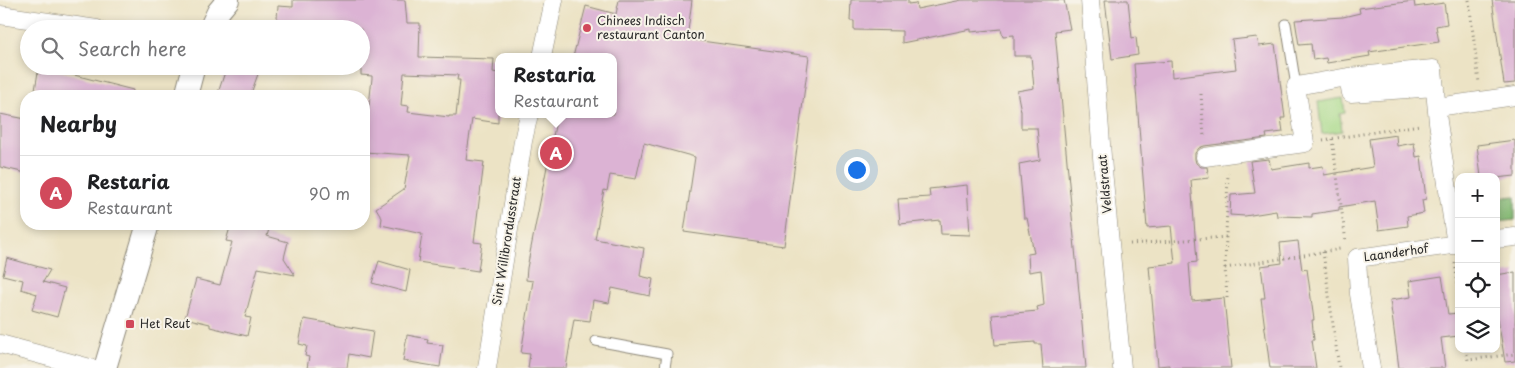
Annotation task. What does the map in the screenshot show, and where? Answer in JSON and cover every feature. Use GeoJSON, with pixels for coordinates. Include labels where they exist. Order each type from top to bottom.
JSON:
{"type":"FeatureCollection","features":[{"type":"Feature","properties":{"kind":"street"},"geometry":{"type":"LineString","coordinates":[[214,20],[228,0]]}},
{"type":"Feature","properties":{"kind":"street"},"geometry":{"type":"LineString","coordinates":[[543,53],[554,0]]}},
{"type":"Feature","properties":{"kind":"street","name":"Veldstraat"},"geometry":{"type":"LineString","coordinates":[[1090,0],[1103,170],[1122,368]]}},
{"type":"Feature","properties":{"kind":"street"},"geometry":{"type":"LineString","coordinates":[[0,15],[35,20]]}},
{"type":"Feature","properties":{"kind":"street"},"geometry":{"type":"LineString","coordinates":[[1206,157],[1305,143],[1296,86],[1348,77],[1433,69],[1455,238]]}},
{"type":"Feature","properties":{"kind":"street"},"geometry":{"type":"LineString","coordinates":[[188,90],[192,75]]}},
{"type":"Feature","properties":{"kind":"street"},"geometry":{"type":"LineString","coordinates":[[1438,115],[1482,101],[1515,96]]}},
{"type":"Feature","properties":{"kind":"street","name":"Sint Willibrordusstraat"},"geometry":{"type":"LineString","coordinates":[[487,368],[528,118]]}},
{"type":"Feature","properties":{"kind":"street"},"geometry":{"type":"LineString","coordinates":[[105,368],[146,230]]}},
{"type":"Feature","properties":{"kind":"street"},"geometry":{"type":"LineString","coordinates":[[1500,239],[1515,237]]}},
{"type":"Feature","properties":{"kind":"street","name":"Laanderhof"},"geometry":{"type":"LineString","coordinates":[[1371,368],[1359,294],[1357,258],[1455,245]]}},
{"type":"Feature","properties":{"kind":"street"},"geometry":{"type":"LineString","coordinates":[[0,344],[90,368]]}},
{"type":"Feature","properties":{"kind":"lane"},"geometry":{"type":"LineString","coordinates":[[1286,24],[1296,86]]}},
{"type":"Feature","properties":{"kind":"lane"},"geometry":{"type":"LineString","coordinates":[[596,341],[667,354],[664,368]]}},
{"type":"Feature","properties":{"kind":"path"},"geometry":{"type":"LineString","coordinates":[[1469,0],[1482,101]]}},
{"type":"Feature","properties":{"kind":"path"},"geometry":{"type":"LineString","coordinates":[[1200,94],[1206,157]]}},
{"type":"Feature","properties":{"kind":"path"},"geometry":{"type":"LineString","coordinates":[[1305,143],[1332,139],[1438,115]]}},
{"type":"Feature","properties":{"kind":"path"},"geometry":{"type":"LineString","coordinates":[[1225,268],[1347,248],[1332,139]]}},
{"type":"Feature","properties":{"kind":"path"},"geometry":{"type":"LineString","coordinates":[[1227,298],[1225,268],[1228,154]]}},
{"type":"Feature","properties":{"kind":"path"},"geometry":{"type":"LineString","coordinates":[[1130,244],[1226,237]]}},
{"type":"Feature","properties":{"kind":"path"},"geometry":{"type":"LineString","coordinates":[[1322,252],[1339,368]]}},
{"type":"Feature","properties":{"kind":"path"},"geometry":{"type":"LineString","coordinates":[[1467,353],[1468,360],[1515,354]]}},
{"type":"Feature","properties":{"kind":"green space"},"geometry":{"type":"Polygon","coordinates":[[[1343,98],[1345,113],[1340,114],[1342,131],[1322,134],[1318,102],[1343,98]]]}},
{"type":"Feature","properties":{"kind":"green space"},"geometry":{"type":"Polygon","coordinates":[[[1515,196],[1515,220],[1500,222],[1500,198],[1515,196]]]}},
{"type":"Feature","properties":{"kind":"building"},"geometry":{"type":"Polygon","coordinates":[[[293,0],[405,0],[407,23],[420,23],[419,57],[494,59],[495,118],[498,118],[498,123],[472,119],[466,160],[484,162],[474,242],[482,243],[478,271],[418,262],[422,234],[381,225],[382,218],[376,208],[404,189],[410,155],[370,152],[370,95],[372,76],[361,75],[370,75],[370,20],[277,20],[278,6],[293,7],[293,0]],[[404,73],[401,105],[409,106],[408,112],[449,117],[456,116],[460,80],[457,80],[458,75],[404,73]]]}},
{"type":"Feature","properties":{"kind":"building"},"geometry":{"type":"Polygon","coordinates":[[[619,0],[692,0],[687,39],[809,56],[784,246],[684,232],[695,157],[644,143],[636,179],[610,175],[607,191],[604,190],[595,239],[644,248],[640,276],[653,279],[650,296],[612,288],[609,303],[593,300],[590,321],[574,319],[566,368],[528,368],[530,354],[521,353],[533,281],[526,280],[527,268],[555,126],[557,118],[617,118],[617,53],[574,53],[586,6],[616,14],[619,0]]]}},
{"type":"Feature","properties":{"kind":"building"},"geometry":{"type":"Polygon","coordinates":[[[851,0],[908,0],[908,4],[916,3],[917,9],[962,0],[1064,0],[1070,29],[1055,31],[1086,368],[1043,368],[1041,344],[1035,344],[1035,342],[995,345],[992,315],[1038,311],[1037,307],[1044,305],[1041,270],[1029,272],[1028,254],[1034,253],[1027,218],[1024,218],[1019,164],[1040,160],[1037,128],[1021,128],[1021,111],[1017,91],[1034,88],[1031,56],[1014,56],[1014,35],[1003,36],[1001,29],[971,32],[971,29],[902,43],[902,31],[854,30],[854,21],[850,21],[851,0]]]}},
{"type":"Feature","properties":{"kind":"building"},"geometry":{"type":"Polygon","coordinates":[[[1105,0],[1128,0],[1132,38],[1136,37],[1138,55],[1112,59],[1105,0]]]}},
{"type":"Feature","properties":{"kind":"building"},"geometry":{"type":"Polygon","coordinates":[[[1492,0],[1515,0],[1515,83],[1504,84],[1492,0]]]}},
{"type":"Feature","properties":{"kind":"building"},"geometry":{"type":"Polygon","coordinates":[[[1414,1],[1415,7],[1444,3],[1447,24],[1436,26],[1439,42],[1369,52],[1370,56],[1327,63],[1326,58],[1313,60],[1311,44],[1299,45],[1295,20],[1343,17],[1360,13],[1359,8],[1414,1]]]}},
{"type":"Feature","properties":{"kind":"building"},"geometry":{"type":"Polygon","coordinates":[[[1257,37],[1259,46],[1275,44],[1285,118],[1281,118],[1283,132],[1266,134],[1267,138],[1199,148],[1195,153],[1196,163],[1201,167],[1207,167],[1209,178],[1191,180],[1197,262],[1189,263],[1192,301],[1224,298],[1231,368],[1169,368],[1169,365],[1158,366],[1149,266],[1175,263],[1171,226],[1147,228],[1134,64],[1171,61],[1172,77],[1236,69],[1232,40],[1257,37]]]}},
{"type":"Feature","properties":{"kind":"building"},"geometry":{"type":"Polygon","coordinates":[[[38,75],[74,75],[133,90],[35,90],[38,75]]]}},
{"type":"Feature","properties":{"kind":"building"},"geometry":{"type":"Polygon","coordinates":[[[224,75],[258,75],[252,90],[219,90],[224,75]]]}},
{"type":"Feature","properties":{"kind":"building"},"geometry":{"type":"Polygon","coordinates":[[[0,114],[20,118],[20,172],[0,167],[0,114]]]}},
{"type":"Feature","properties":{"kind":"building"},"geometry":{"type":"Polygon","coordinates":[[[1396,135],[1397,146],[1414,143],[1416,157],[1421,156],[1426,199],[1422,200],[1424,213],[1407,216],[1408,226],[1379,230],[1375,201],[1339,207],[1339,210],[1312,214],[1312,217],[1277,216],[1276,211],[1245,216],[1230,215],[1231,195],[1255,193],[1250,161],[1269,159],[1271,169],[1309,163],[1309,168],[1323,166],[1324,175],[1373,167],[1369,139],[1396,135]]]}},
{"type":"Feature","properties":{"kind":"building"},"geometry":{"type":"Polygon","coordinates":[[[1515,140],[1515,176],[1500,178],[1500,173],[1480,173],[1477,145],[1515,140]]]}},
{"type":"Feature","properties":{"kind":"building"},"geometry":{"type":"Polygon","coordinates":[[[967,185],[970,235],[941,234],[940,220],[900,224],[898,199],[930,197],[929,189],[967,185]]]}},
{"type":"Feature","properties":{"kind":"building"},"geometry":{"type":"Polygon","coordinates":[[[229,230],[269,230],[267,236],[288,242],[284,258],[295,275],[258,268],[245,317],[251,318],[247,336],[210,327],[210,324],[185,318],[196,279],[220,285],[232,242],[226,241],[229,230]]]}},
{"type":"Feature","properties":{"kind":"building"},"geometry":{"type":"Polygon","coordinates":[[[1298,241],[1302,270],[1307,269],[1314,320],[1312,320],[1314,340],[1312,340],[1316,368],[1270,368],[1261,298],[1265,298],[1261,266],[1282,263],[1280,243],[1298,241]]]}},
{"type":"Feature","properties":{"kind":"building"},"geometry":{"type":"Polygon","coordinates":[[[7,258],[50,270],[43,282],[65,288],[57,317],[32,310],[37,294],[21,289],[23,280],[3,275],[7,258]]]}},
{"type":"Feature","properties":{"kind":"building"},"geometry":{"type":"Polygon","coordinates":[[[379,261],[410,270],[406,292],[372,283],[379,261]]]}},
{"type":"Feature","properties":{"kind":"building"},"geometry":{"type":"Polygon","coordinates":[[[1515,272],[1515,361],[1505,362],[1500,331],[1500,274],[1515,272]]]}},
{"type":"Feature","properties":{"kind":"building"},"geometry":{"type":"Polygon","coordinates":[[[1442,276],[1448,314],[1455,313],[1455,336],[1441,338],[1445,368],[1399,368],[1390,300],[1411,297],[1409,281],[1442,276]]]}},
{"type":"Feature","properties":{"kind":"building"},"geometry":{"type":"Polygon","coordinates":[[[304,319],[373,331],[369,358],[349,354],[347,368],[307,368],[309,357],[305,356],[307,346],[299,344],[304,319]]]}},
{"type":"Feature","properties":{"kind":"building"},"geometry":{"type":"Polygon","coordinates":[[[407,335],[428,339],[427,343],[443,345],[440,367],[403,361],[407,335]]]}},
{"type":"Feature","properties":{"kind":"place","name":"Chinees Indisch restaurant Canton"},"geometry":{"type":"Point","coordinates":[587,28]}},
{"type":"Feature","properties":{"kind":"place","name":"Restaria"},"geometry":{"type":"Point","coordinates":[556,153]}},
{"type":"Feature","properties":{"kind":"place","name":"Het Reut"},"geometry":{"type":"Point","coordinates":[130,324]}}]}
